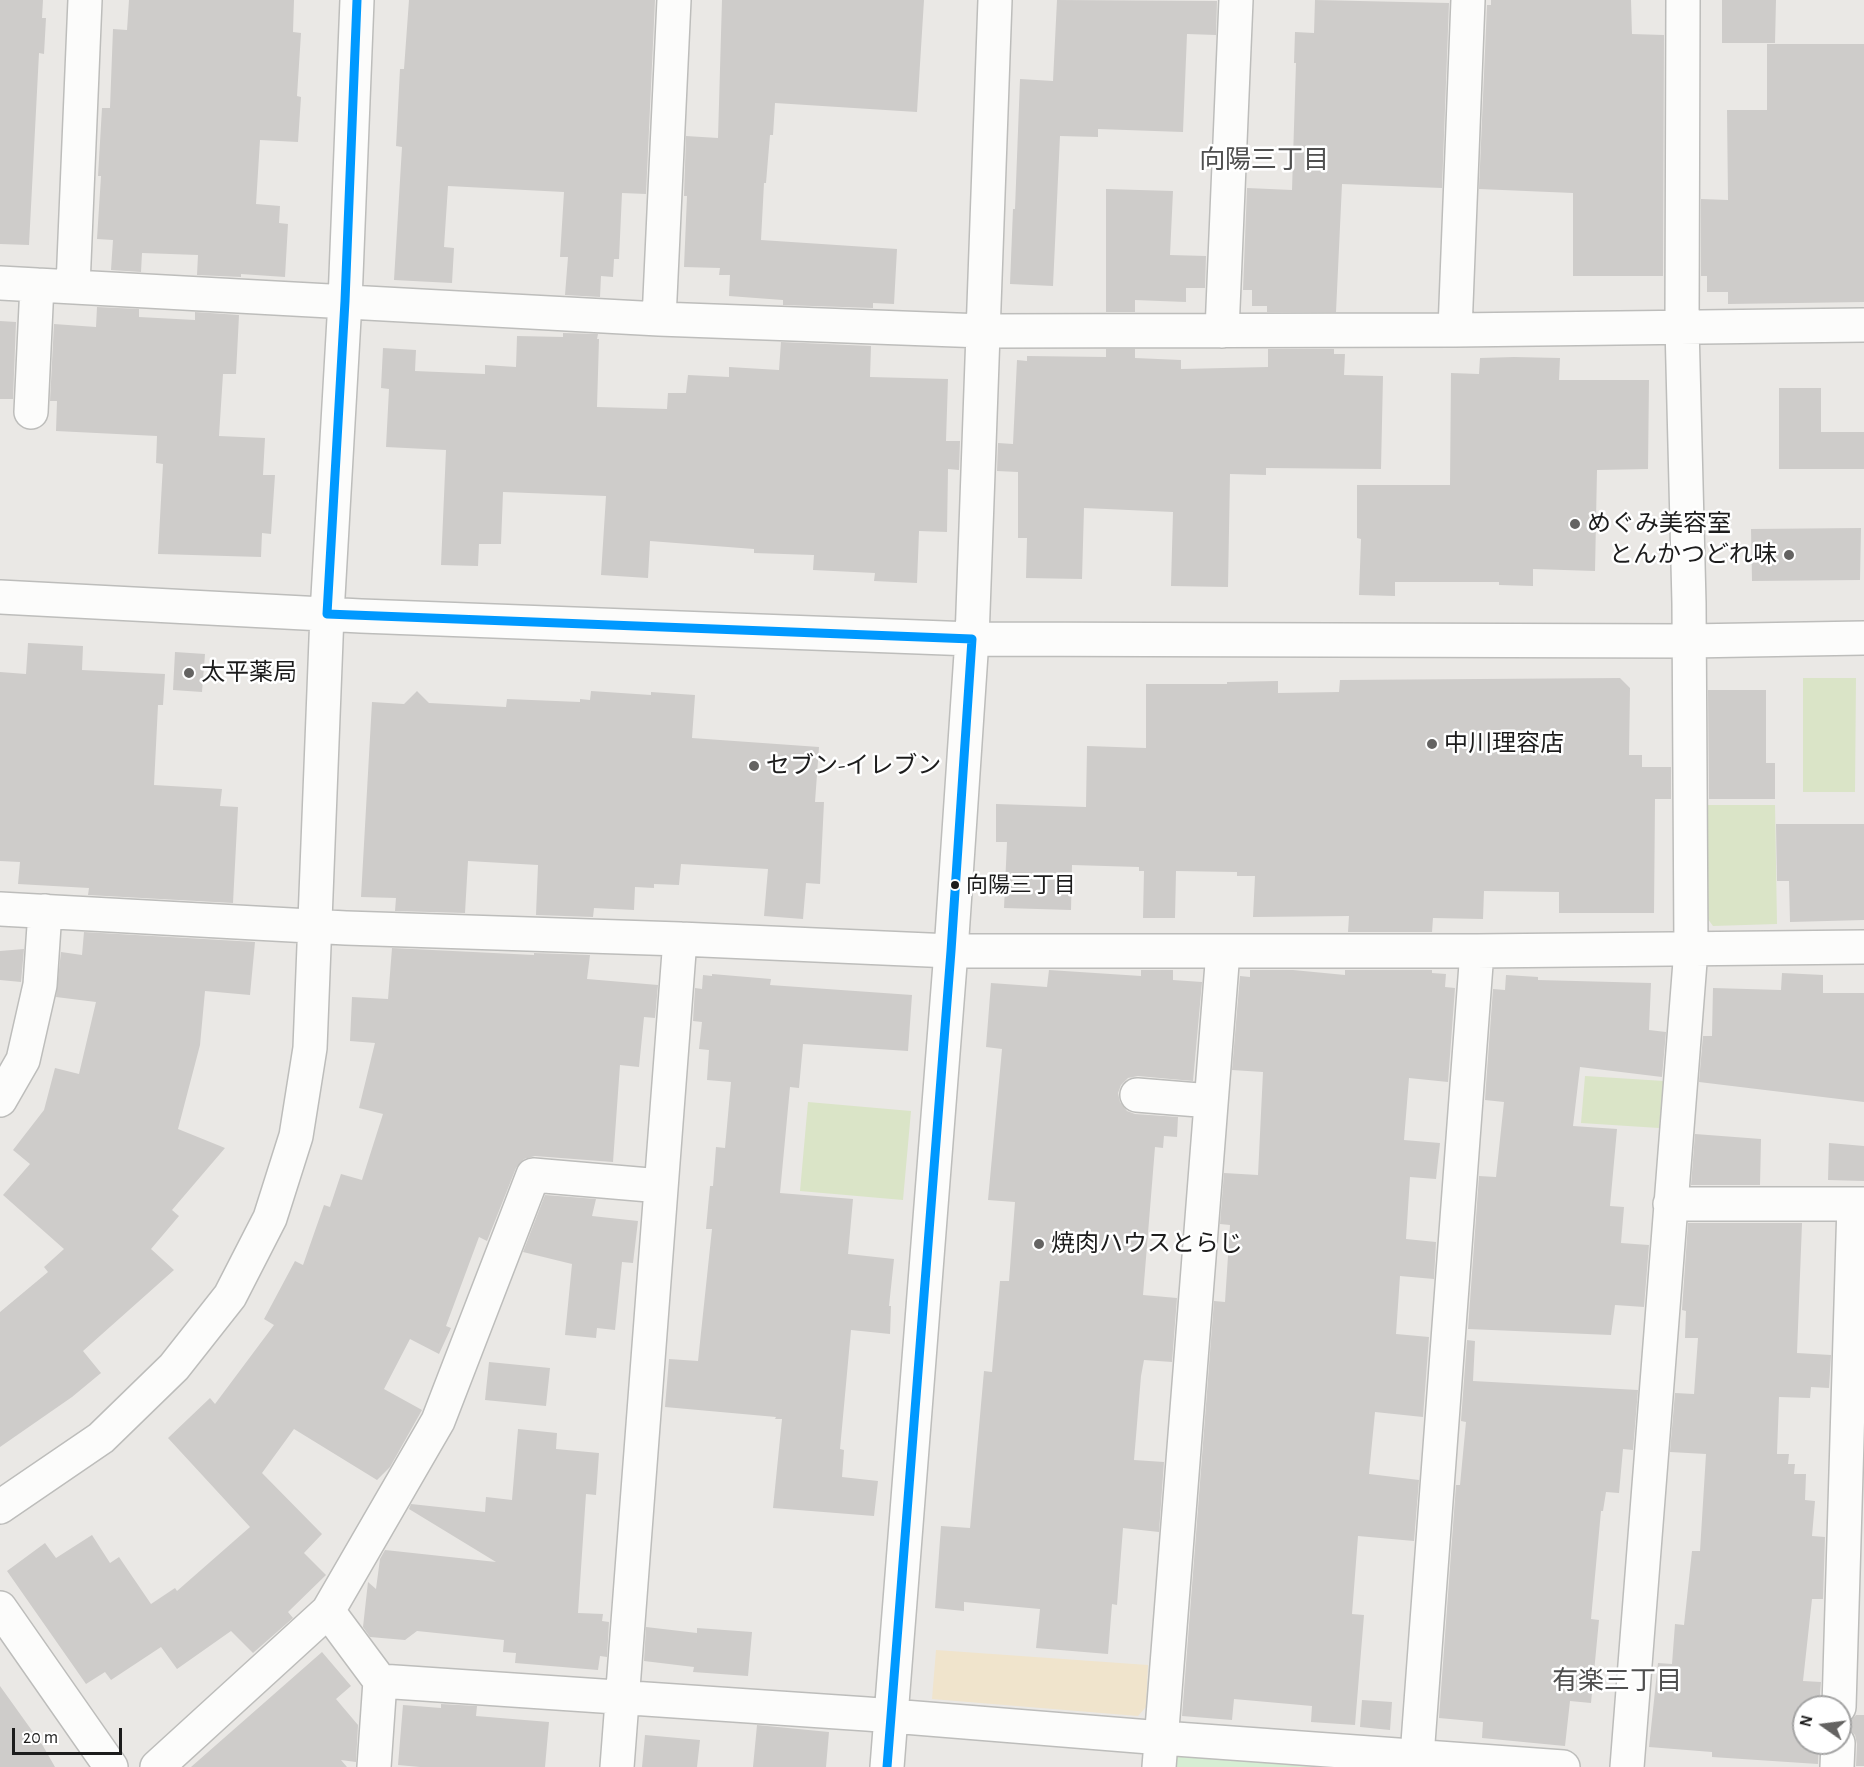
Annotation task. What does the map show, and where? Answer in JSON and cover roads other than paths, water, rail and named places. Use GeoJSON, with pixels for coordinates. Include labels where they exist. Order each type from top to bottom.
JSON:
{"type":"FeatureCollection","features":[{"type":"Feature","properties":{"kind":"street"},"geometry":{"type":"LineString","coordinates":[[73,286],[86,0]]}},
{"type":"Feature","properties":{"kind":"street"},"geometry":{"type":"LineString","coordinates":[[0,1507],[101,1438],[174,1367],[230,1296],[270,1218],[296,1136],[310,1048],[327,614],[345,301],[357,0]]}},
{"type":"Feature","properties":{"kind":"street"},"geometry":{"type":"LineString","coordinates":[[659,319],[674,0]]}},
{"type":"Feature","properties":{"kind":"street"},"geometry":{"type":"LineString","coordinates":[[887,1767],[951,951],[972,639],[996,0]]}},
{"type":"Feature","properties":{"kind":"street"},"geometry":{"type":"LineString","coordinates":[[1222,331],[1236,0]]}},
{"type":"Feature","properties":{"kind":"street"},"geometry":{"type":"LineString","coordinates":[[1455,330],[1468,0]]}},
{"type":"Feature","properties":{"kind":"street"},"geometry":{"type":"LineString","coordinates":[[1627,1767],[1691,949],[1689,641],[1682,326],[1683,0]]}},
{"type":"Feature","properties":{"kind":"street"},"geometry":{"type":"LineString","coordinates":[[0,283],[659,319],[983,332],[1864,325]]}},
{"type":"Feature","properties":{"kind":"street"},"geometry":{"type":"LineString","coordinates":[[31,412],[37,285]]}},
{"type":"Feature","properties":{"kind":"street"},"geometry":{"type":"LineString","coordinates":[[0,597],[327,614],[972,639],[1689,641],[1864,638]]}},
{"type":"Feature","properties":{"kind":"street"},"geometry":{"type":"LineString","coordinates":[[0,909],[315,926],[951,951],[1477,951],[1864,947]]}},
{"type":"Feature","properties":{"kind":"street"},"geometry":{"type":"LineString","coordinates":[[0,1100],[24,1059],[40,985],[45,911]]}},
{"type":"Feature","properties":{"kind":"street"},"geometry":{"type":"LineString","coordinates":[[617,1767],[680,939]]}},
{"type":"Feature","properties":{"kind":"street"},"geometry":{"type":"LineString","coordinates":[[1161,1753],[1223,951]]}},
{"type":"Feature","properties":{"kind":"street"},"geometry":{"type":"LineString","coordinates":[[1417,1755],[1477,951]]}},
{"type":"Feature","properties":{"kind":"street"},"geometry":{"type":"LineString","coordinates":[[1137,1095],[1211,1101]]}},
{"type":"Feature","properties":{"kind":"street"},"geometry":{"type":"LineString","coordinates":[[157,1767],[328,1611],[438,1421],[533,1175],[661,1186]]}},
{"type":"Feature","properties":{"kind":"street"},"geometry":{"type":"LineString","coordinates":[[1670,1204],[1859,1204],[1839,1695]]}},
{"type":"Feature","properties":{"kind":"street"},"geometry":{"type":"LineString","coordinates":[[0,1608],[111,1767]]}},
{"type":"Feature","properties":{"kind":"street"},"geometry":{"type":"LineString","coordinates":[[328,1611],[380,1680],[374,1767]]}},
{"type":"Feature","properties":{"kind":"street"},"geometry":{"type":"LineString","coordinates":[[380,1680],[891,1716],[1161,1753],[1417,1755],[1563,1767]]}},
{"type":"Feature","properties":{"kind":"place","name":"めぐみ美容室"},"geometry":{"type":"Point","coordinates":[1575,524]}},
{"type":"Feature","properties":{"kind":"place","name":"とんかつどれ味"},"geometry":{"type":"Point","coordinates":[1789,555]}},
{"type":"Feature","properties":{"kind":"place","name":"太平薬局"},"geometry":{"type":"Point","coordinates":[189,673]}},
{"type":"Feature","properties":{"kind":"place","name":"中川理容店"},"geometry":{"type":"Point","coordinates":[1432,744]}},
{"type":"Feature","properties":{"kind":"place","name":"セブン-イレブン"},"geometry":{"type":"Point","coordinates":[754,766]}},
{"type":"Feature","properties":{"kind":"place","name":"向陽三丁目"},"geometry":{"type":"Point","coordinates":[955,885]}},
{"type":"Feature","properties":{"kind":"place","name":"焼肉ハウスとらじ"},"geometry":{"type":"Point","coordinates":[1039,1244]}},
{"type":"Feature","properties":{"kind":"district","name":"向陽三丁目"},"geometry":{"type":"Point","coordinates":[1264,160]}},
{"type":"Feature","properties":{"kind":"district","name":"有楽三丁目"},"geometry":{"type":"Point","coordinates":[1617,1681]}}]}
